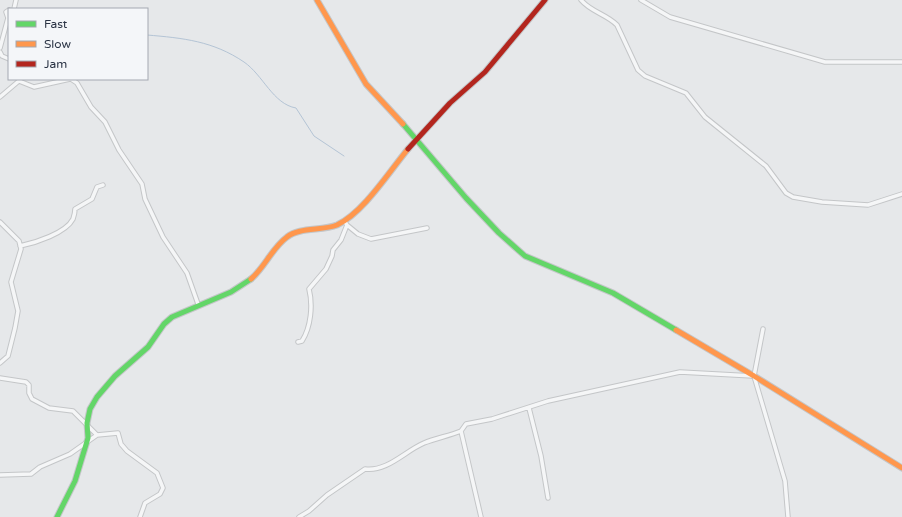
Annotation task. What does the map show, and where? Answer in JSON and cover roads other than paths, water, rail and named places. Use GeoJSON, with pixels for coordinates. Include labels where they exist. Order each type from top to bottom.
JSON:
{"type":"FeatureCollection","features":[{"type":"Feature","properties":{"kind":"street"},"geometry":{"type":"LineString","coordinates":[[317,0],[366,84],[417,138],[466,198],[499,233],[525,256],[613,293],[754,376],[902,468]]}},
{"type":"Feature","properties":{"kind":"street"},"geometry":{"type":"LineString","coordinates":[[298,342],[302,341],[304,338],[310,316],[312,300],[309,289],[326,269],[333,250],[341,240],[346,224],[417,138],[450,103],[472,86],[485,72],[545,0]]}},
{"type":"Feature","properties":{"kind":"street"},"geometry":{"type":"LineString","coordinates":[[581,0],[587,8],[613,21],[617,25],[638,70],[645,76],[686,93],[705,117],[766,166],[786,193],[792,197],[822,202],[868,205],[902,194]]}},
{"type":"Feature","properties":{"kind":"street"},"geometry":{"type":"LineString","coordinates":[[641,0],[670,17],[825,62],[902,62]]}},
{"type":"Feature","properties":{"kind":"street"},"geometry":{"type":"LineString","coordinates":[[0,48],[8,18]]}},
{"type":"Feature","properties":{"kind":"street"},"geometry":{"type":"LineString","coordinates":[[0,52],[2,56],[8,59]]}},
{"type":"Feature","properties":{"kind":"street"},"geometry":{"type":"LineString","coordinates":[[0,97],[20,80],[34,87],[66,80]]}},
{"type":"Feature","properties":{"kind":"street"},"geometry":{"type":"LineString","coordinates":[[72,80],[77,83],[91,107],[105,122],[119,150],[142,184],[144,199],[163,237],[187,273],[198,304]]}},
{"type":"Feature","properties":{"kind":"street"},"geometry":{"type":"LineString","coordinates":[[20,246],[53,236],[73,219],[75,209],[92,199],[97,187],[103,185]]}},
{"type":"Feature","properties":{"kind":"street"},"geometry":{"type":"LineString","coordinates":[[0,222],[19,241],[20,246],[18,261],[11,282],[18,311],[8,356],[1,362]]}},
{"type":"Feature","properties":{"kind":"street"},"geometry":{"type":"LineString","coordinates":[[57,517],[75,481],[87,440],[90,405],[98,393],[155,339],[163,324],[171,318],[198,304],[217,299],[249,281],[286,237],[295,233],[346,224]]}},
{"type":"Feature","properties":{"kind":"street"},"geometry":{"type":"LineString","coordinates":[[346,224],[358,234],[371,239],[427,228]]}},
{"type":"Feature","properties":{"kind":"street"},"geometry":{"type":"LineString","coordinates":[[763,329],[754,376],[785,481],[788,517]]}},
{"type":"Feature","properties":{"kind":"street"},"geometry":{"type":"LineString","coordinates":[[0,355],[1,362]]}},
{"type":"Feature","properties":{"kind":"street"},"geometry":{"type":"LineString","coordinates":[[299,517],[365,469],[374,470],[424,443],[460,431],[466,424],[572,395],[680,372],[754,376]]}},
{"type":"Feature","properties":{"kind":"street"},"geometry":{"type":"LineString","coordinates":[[0,378],[26,382],[29,385],[29,393],[32,399],[49,408],[73,411],[97,435]]}},
{"type":"Feature","properties":{"kind":"street"},"geometry":{"type":"LineString","coordinates":[[529,408],[535,439],[541,456],[548,498]]}},
{"type":"Feature","properties":{"kind":"street"},"geometry":{"type":"LineString","coordinates":[[460,431],[482,517]]}},
{"type":"Feature","properties":{"kind":"street"},"geometry":{"type":"LineString","coordinates":[[0,475],[31,474],[40,467],[70,454],[87,440],[97,435],[118,433],[121,444],[127,451],[157,472],[163,488],[160,494],[145,503],[140,517]]}},
{"type":"Feature","properties":{"kind":"waterway"},"geometry":{"type":"LineString","coordinates":[[148,35],[185,39],[209,45],[221,49],[244,62],[257,74],[274,95],[281,101],[296,108],[314,136],[344,156]]}}]}
